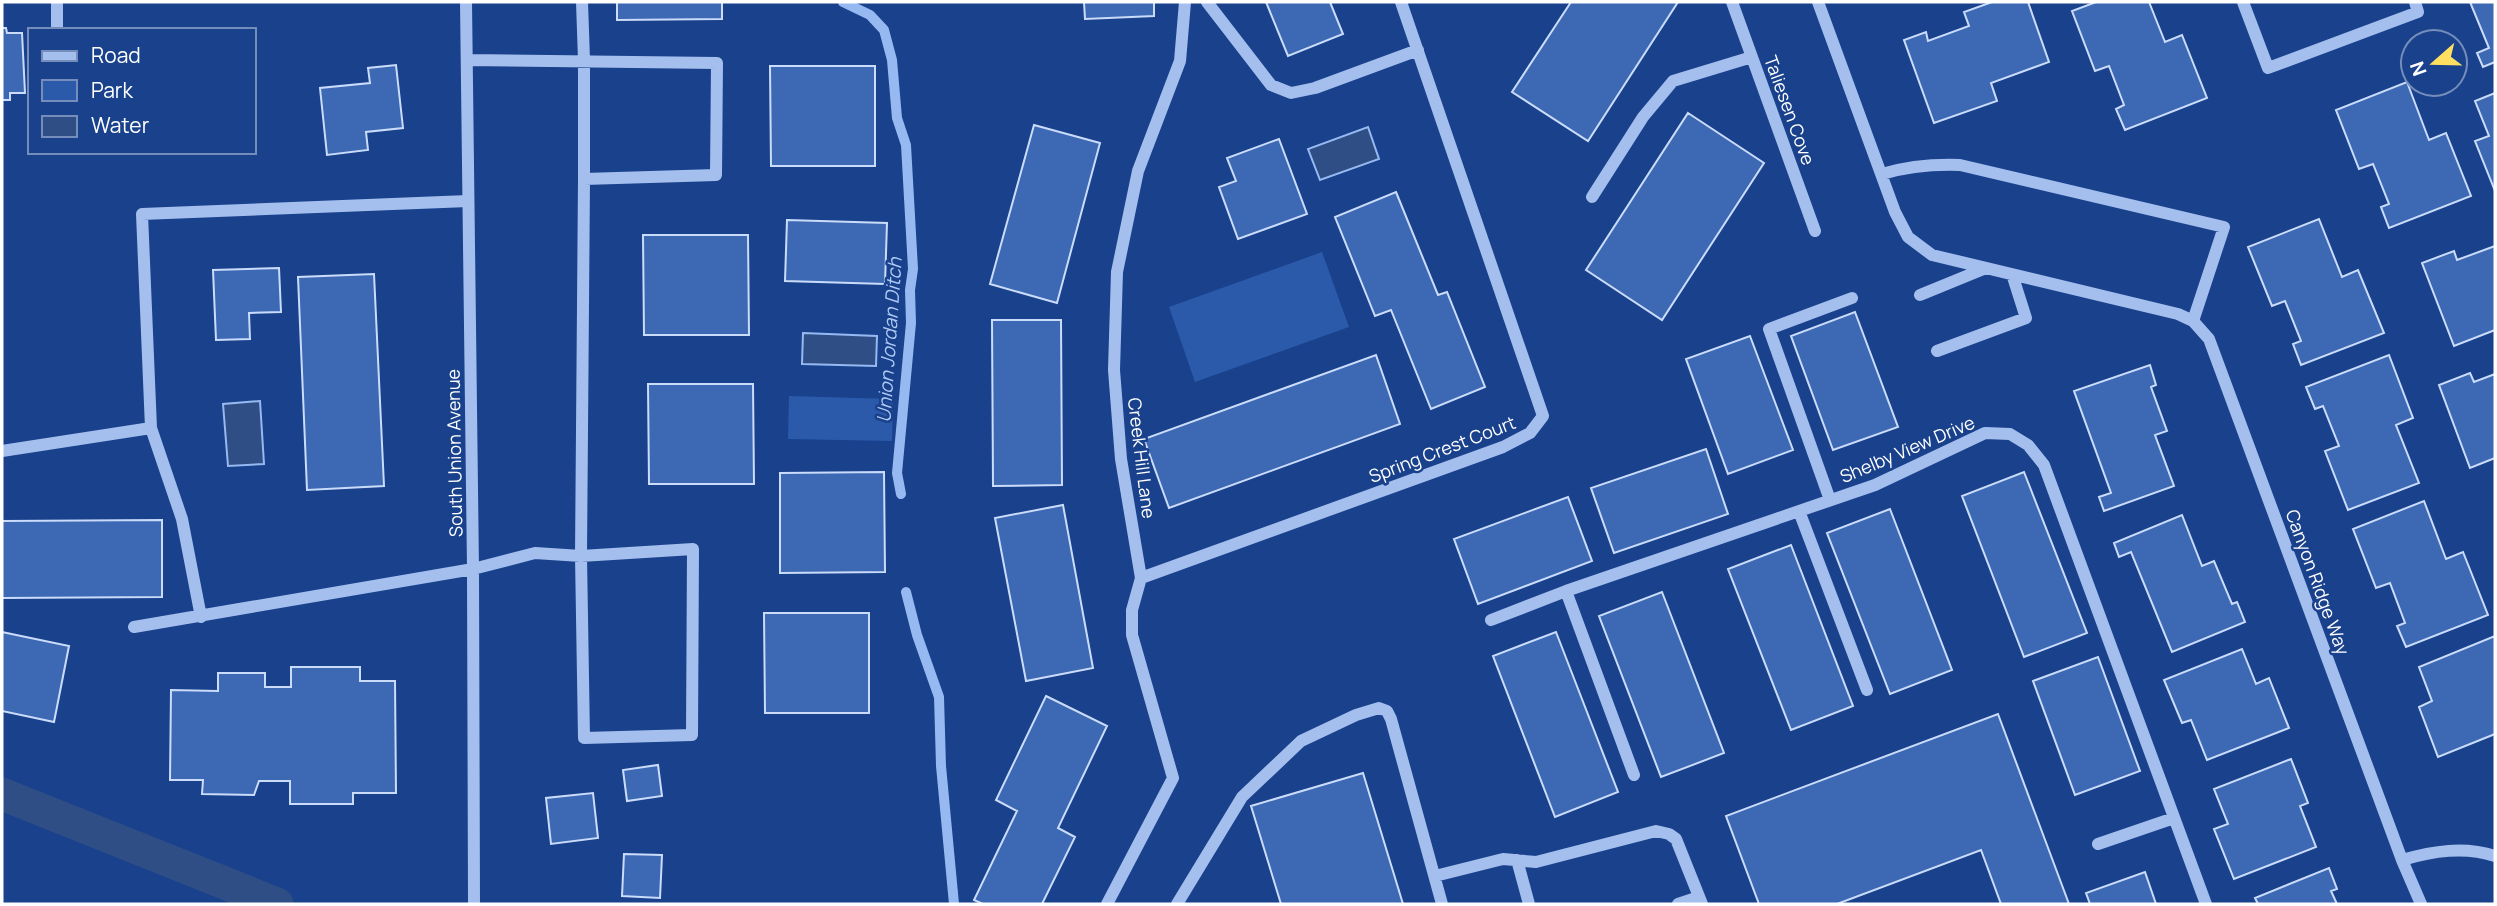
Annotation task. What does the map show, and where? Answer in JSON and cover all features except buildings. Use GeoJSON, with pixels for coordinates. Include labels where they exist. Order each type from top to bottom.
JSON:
{"type":"FeatureCollection","features":[{"type":"Feature","properties":{"kind":"street"},"geometry":{"type":"LineString","coordinates":[[57,2],[57,28]]}},
{"type":"Feature","properties":{"kind":"street","name":"South Union Avenue"},"geometry":{"type":"LineString","coordinates":[[466,2],[474,904]]}},
{"type":"Feature","properties":{"kind":"street"},"geometry":{"type":"LineString","coordinates":[[134,627],[473,569],[535,553],[582,556],[693,549],[692,735],[584,738],[582,556],[584,60],[582,2]]}},
{"type":"Feature","properties":{"kind":"street","name":"Creek Hill Lane"},"geometry":{"type":"LineString","coordinates":[[1107,904],[1172,778],[1132,635],[1132,610],[1141,578],[1121,459],[1114,369],[1117,272],[1138,171],[1180,61],[1185,2]]}},
{"type":"Feature","properties":{"kind":"street"},"geometry":{"type":"LineString","coordinates":[[1207,2],[1271,85],[1291,93],[1315,88],[1418,50]]}},
{"type":"Feature","properties":{"kind":"street","name":"Spring Crest Court"},"geometry":{"type":"LineString","coordinates":[[1141,578],[1503,447],[1530,433],[1543,416],[1401,2]]}},
{"type":"Feature","properties":{"kind":"street","name":"Taliesen Cove"},"geometry":{"type":"LineString","coordinates":[[1732,2],[1815,231]]}},
{"type":"Feature","properties":{"kind":"street"},"geometry":{"type":"LineString","coordinates":[[1818,2],[1895,212],[1908,237],[1932,255],[2178,314],[2193,321],[2224,227],[1960,165],[1928,164],[1882,174]]}},
{"type":"Feature","properties":{"kind":"street"},"geometry":{"type":"LineString","coordinates":[[2243,2],[2268,68],[2418,12],[2415,2]]}},
{"type":"Feature","properties":{"kind":"street"},"geometry":{"type":"LineString","coordinates":[[1592,197],[1643,117],[1673,82],[1752,57]]}},
{"type":"Feature","properties":{"kind":"street"},"geometry":{"type":"LineString","coordinates":[[467,60],[717,63],[716,175],[584,179]]}},
{"type":"Feature","properties":{"kind":"street"},"geometry":{"type":"LineString","coordinates":[[201,617],[182,519],[150,428],[142,214],[468,201]]}},
{"type":"Feature","properties":{"kind":"street"},"geometry":{"type":"LineString","coordinates":[[1920,295],[1986,267]]}},
{"type":"Feature","properties":{"kind":"street"},"geometry":{"type":"LineString","coordinates":[[1937,351],[2026,318],[2012,274]]}},
{"type":"Feature","properties":{"kind":"street"},"geometry":{"type":"LineString","coordinates":[[1830,500],[1769,329],[1852,298]]}},
{"type":"Feature","properties":{"kind":"street","name":"Canyon Ridge Way"},"geometry":{"type":"LineString","coordinates":[[2193,321],[2209,339],[2402,860],[2421,904]]}},
{"type":"Feature","properties":{"kind":"street"},"geometry":{"type":"LineString","coordinates":[[2,452],[150,428]]}},
{"type":"Feature","properties":{"kind":"street","name":"Shelby View Drive"},"geometry":{"type":"LineString","coordinates":[[1491,620],[1875,485],[1985,433],[2010,434],[2028,445],[2044,465],[2206,904]]}},
{"type":"Feature","properties":{"kind":"street"},"geometry":{"type":"LineString","coordinates":[[1799,511],[1867,690]]}},
{"type":"Feature","properties":{"kind":"street"},"geometry":{"type":"LineString","coordinates":[[1566,592],[1634,775]]}},
{"type":"Feature","properties":{"kind":"street"},"geometry":{"type":"LineString","coordinates":[[1177,904],[1242,797],[1301,741],[1356,715],[1379,708],[1387,711],[1391,719],[1442,904]]}},
{"type":"Feature","properties":{"kind":"street"},"geometry":{"type":"LineString","coordinates":[[2098,844],[2174,818]]}},
{"type":"Feature","properties":{"kind":"street"},"geometry":{"type":"LineString","coordinates":[[1434,876],[1503,859],[1536,862],[1656,831],[1676,839],[1700,901],[1678,904]]}},
{"type":"Feature","properties":{"kind":"street"},"geometry":{"type":"LineString","coordinates":[[2402,860],[2429,852],[2476,850],[2495,856]]}},
{"type":"Feature","properties":{"kind":"street"},"geometry":{"type":"LineString","coordinates":[[1517,860],[1529,904]]}},
{"type":"Feature","properties":{"kind":"green space"},"geometry":{"type":"Polygon","coordinates":[[[1322,252],[1349,327],[1195,382],[1169,307],[1322,252]]]}},
{"type":"Feature","properties":{"kind":"green space"},"geometry":{"type":"Polygon","coordinates":[[[789,396],[893,399],[892,441],[788,439],[789,396]]]}},
{"type":"Feature","properties":{"kind":"water"},"geometry":{"type":"Polygon","coordinates":[[[1368,127],[1379,159],[1320,180],[1308,149],[1368,127]]]}},
{"type":"Feature","properties":{"kind":"water"},"geometry":{"type":"Polygon","coordinates":[[[803,333],[877,336],[876,366],[802,364],[803,333]]]}},
{"type":"Feature","properties":{"kind":"water"},"geometry":{"type":"Polygon","coordinates":[[[260,401],[264,464],[228,466],[223,404],[260,401]]]}},
{"type":"Feature","properties":{"kind":"waterway","name":"Union Jordan Ditch"},"geometry":{"type":"LineString","coordinates":[[843,2],[870,15],[884,30],[892,60],[897,118],[906,145],[913,269],[910,290],[911,323],[897,473],[901,494]]}},
{"type":"Feature","properties":{"kind":"waterway","name":"Union Jordan Ditch"},"geometry":{"type":"LineString","coordinates":[[906,592],[917,635],[939,697],[941,766],[954,904]]}},
{"type":"Feature","properties":{"kind":"waterway"},"geometry":{"type":"LineString","coordinates":[[2,794],[277,904]]}}]}
